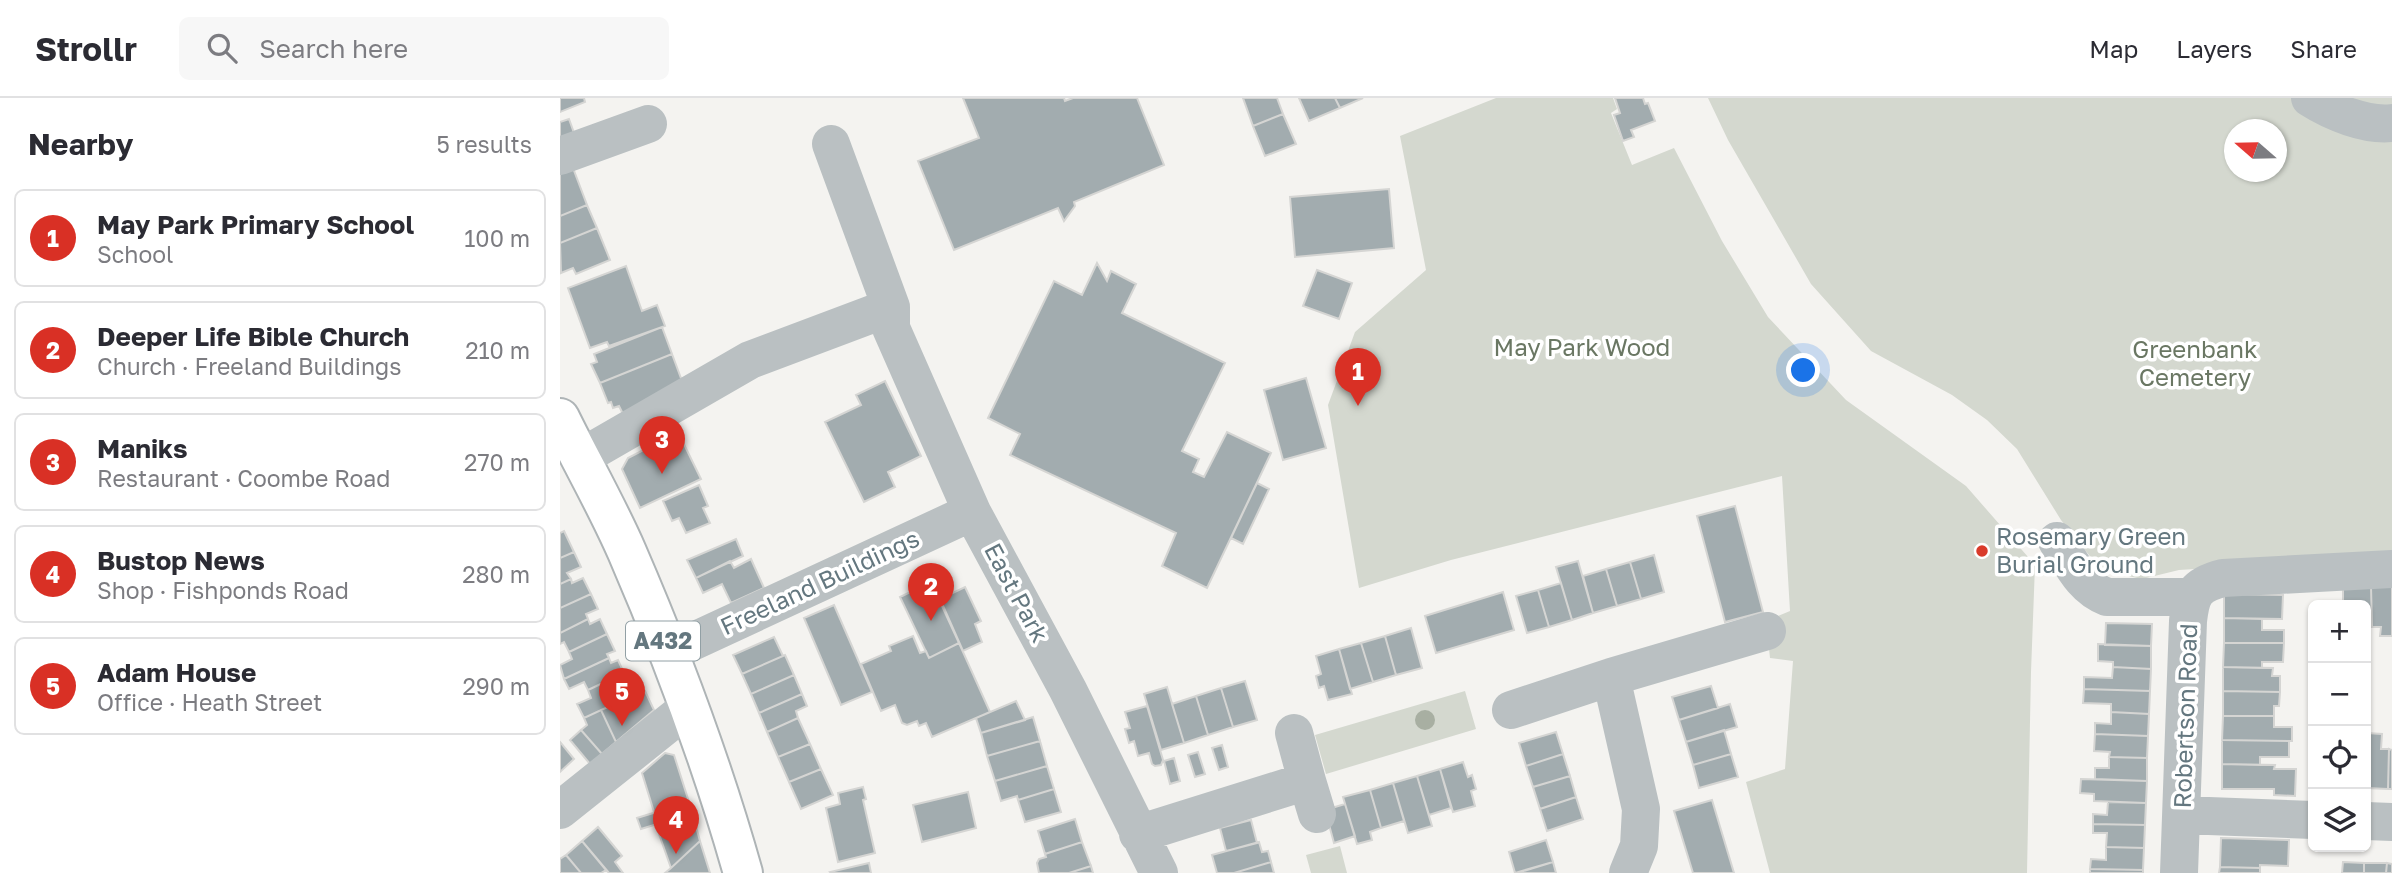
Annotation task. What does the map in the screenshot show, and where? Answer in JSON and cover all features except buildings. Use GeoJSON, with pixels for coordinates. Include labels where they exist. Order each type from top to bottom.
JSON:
{"type":"FeatureCollection","features":[{"type":"Feature","properties":{"kind":"main road","name":"A432"},"geometry":{"type":"LineString","coordinates":[[560,418],[626,549],[668,653],[689,708],[743,873]]}},
{"type":"Feature","properties":{"kind":"street"},"geometry":{"type":"LineString","coordinates":[[2310,98],[2323,106],[2360,119],[2392,123]]}},
{"type":"Feature","properties":{"kind":"street"},"geometry":{"type":"LineString","coordinates":[[560,156],[648,124]]}},
{"type":"Feature","properties":{"kind":"street","name":"East Park"},"geometry":{"type":"LineString","coordinates":[[831,144],[891,307],[891,328],[972,512],[1068,690],[1138,834],[1160,873]]}},
{"type":"Feature","properties":{"kind":"street"},"geometry":{"type":"LineString","coordinates":[[580,458],[750,360],[891,307]]}},
{"type":"Feature","properties":{"kind":"street","name":"Freeland Buildings"},"geometry":{"type":"LineString","coordinates":[[668,653],[972,512]]}},
{"type":"Feature","properties":{"kind":"street"},"geometry":{"type":"LineString","coordinates":[[2057,541],[2087,585],[2107,597],[2392,569]]}},
{"type":"Feature","properties":{"kind":"street","name":"Robertson Road"},"geometry":{"type":"LineString","coordinates":[[2179,873],[2189,621],[2207,587]]}},
{"type":"Feature","properties":{"kind":"street"},"geometry":{"type":"LineString","coordinates":[[1511,710],[1767,631]]}},
{"type":"Feature","properties":{"kind":"street"},"geometry":{"type":"LineString","coordinates":[[1611,677],[1641,809],[1639,846],[1628,873]]}},
{"type":"Feature","properties":{"kind":"street"},"geometry":{"type":"LineString","coordinates":[[560,810],[689,708]]}},
{"type":"Feature","properties":{"kind":"street"},"geometry":{"type":"LineString","coordinates":[[1138,834],[1312,797],[1294,733]]}},
{"type":"Feature","properties":{"kind":"street"},"geometry":{"type":"LineString","coordinates":[[2182,815],[2308,820]]}},
{"type":"Feature","properties":{"kind":"street"},"geometry":{"type":"LineString","coordinates":[[2371,821],[2392,822]]}},
{"type":"Feature","properties":{"kind":"green space","name":"May Park Wood"},"geometry":{"type":"Polygon","coordinates":[[[1496,98],[1613,98],[1617,109],[1611,113],[1632,165],[1674,148],[1722,241],[1768,317],[1846,400],[1966,486],[2035,565],[2027,873],[1770,873],[1746,782],[1785,769],[1793,661],[1770,658],[1766,621],[1790,611],[1782,476],[1451,560],[1359,588],[1328,405],[1355,332],[1426,270],[1400,136],[1496,98]]]}},
{"type":"Feature","properties":{"kind":"green space","name":"Greenbank Cemetery"},"geometry":{"type":"Polygon","coordinates":[[[1708,98],[2392,98],[2392,557],[2179,570],[2142,579],[2101,570],[2061,520],[2017,449],[1987,420],[1952,395],[1871,351],[1811,284],[1728,140],[1708,98]]]}},
{"type":"Feature","properties":{"kind":"green space"},"geometry":{"type":"Polygon","coordinates":[[[1465,691],[1476,729],[1326,774],[1315,735],[1465,691]]]}},
{"type":"Feature","properties":{"kind":"green space"},"geometry":{"type":"Polygon","coordinates":[[[1340,846],[1347,873],[1311,873],[1306,855],[1340,846]]]}},
{"type":"Feature","properties":{"kind":"place","name":"May Park Primary School"},"geometry":{"type":"Point","coordinates":[1358,406]}},
{"type":"Feature","properties":{"kind":"place","name":"Maniks"},"geometry":{"type":"Point","coordinates":[662,474]}},
{"type":"Feature","properties":{"kind":"place","name":"Rosemary Green Burial Ground"},"geometry":{"type":"Point","coordinates":[1982,551]}},
{"type":"Feature","properties":{"kind":"place","name":"Deeper Life Bible Church"},"geometry":{"type":"Point","coordinates":[931,621]}},
{"type":"Feature","properties":{"kind":"place","name":"Adam House"},"geometry":{"type":"Point","coordinates":[622,726]}},
{"type":"Feature","properties":{"kind":"place","name":"Bustop News"},"geometry":{"type":"Point","coordinates":[676,854]}}]}
